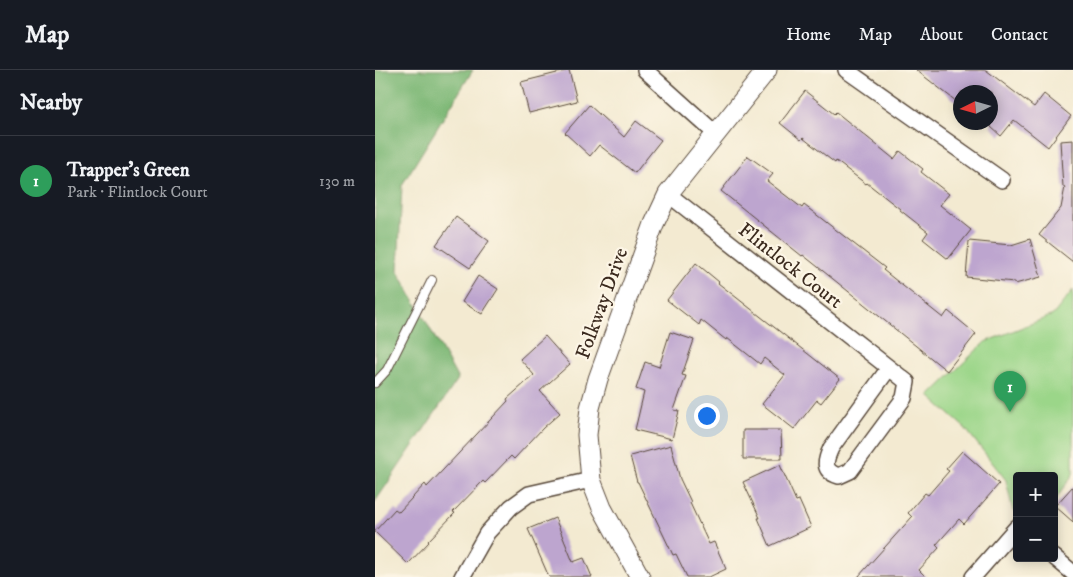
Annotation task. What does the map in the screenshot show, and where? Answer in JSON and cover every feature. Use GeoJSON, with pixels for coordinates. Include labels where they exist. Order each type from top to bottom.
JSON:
{"type":"FeatureCollection","features":[{"type":"Feature","properties":{"kind":"street"},"geometry":{"type":"LineString","coordinates":[[645,70],[717,134]]}},
{"type":"Feature","properties":{"kind":"street","name":"Folkway Drive"},"geometry":{"type":"LineString","coordinates":[[640,577],[602,508],[591,480],[587,435],[590,408],[598,379],[654,224],[668,194],[767,70]]}},
{"type":"Feature","properties":{"kind":"street"},"geometry":{"type":"LineString","coordinates":[[846,70],[1002,180]]}},
{"type":"Feature","properties":{"kind":"street","name":"Flintlock Court"},"geometry":{"type":"LineString","coordinates":[[668,194],[907,382],[904,398],[850,471],[839,476],[832,474],[827,467],[825,459],[828,453],[889,368]]}},
{"type":"Feature","properties":{"kind":"street"},"geometry":{"type":"LineString","coordinates":[[462,577],[487,533],[511,507],[529,494],[591,480]]}},
{"type":"Feature","properties":{"kind":"street"},"geometry":{"type":"LineString","coordinates":[[973,577],[1013,532]]}},
{"type":"Feature","properties":{"kind":"street"},"geometry":{"type":"LineString","coordinates":[[1058,560],[1073,573]]}},
{"type":"Feature","properties":{"kind":"lane"},"geometry":{"type":"LineString","coordinates":[[375,383],[387,370],[431,280]]}},
{"type":"Feature","properties":{"kind":"green space"},"geometry":{"type":"Polygon","coordinates":[[[375,70],[473,70],[402,185],[398,271],[458,379],[375,502],[375,70]]]}},
{"type":"Feature","properties":{"kind":"green space"},"geometry":{"type":"Polygon","coordinates":[[[1073,290],[1073,474],[1058,496],[1058,472],[1013,472],[1013,511],[1006,480],[965,428],[929,396],[985,342],[1053,315],[1073,290]]]}},
{"type":"Feature","properties":{"kind":"building"},"geometry":{"type":"Polygon","coordinates":[[[569,70],[577,101],[529,113],[521,82],[569,70]]]}},
{"type":"Feature","properties":{"kind":"building"},"geometry":{"type":"Polygon","coordinates":[[[916,70],[986,70],[1034,107],[1044,94],[1071,116],[1048,147],[1014,120],[1001,136],[994,130],[998,130],[998,85],[953,85],[953,99],[916,70]]]}},
{"type":"Feature","properties":{"kind":"building"},"geometry":{"type":"Polygon","coordinates":[[[805,91],[834,114],[836,112],[894,159],[900,151],[923,169],[921,172],[949,194],[940,205],[971,230],[948,259],[923,239],[928,232],[900,209],[867,183],[836,161],[835,163],[803,138],[801,140],[780,123],[805,91]]]}},
{"type":"Feature","properties":{"kind":"building"},"geometry":{"type":"Polygon","coordinates":[[[589,105],[624,137],[636,121],[661,140],[635,173],[599,145],[590,156],[565,133],[589,105]]]}},
{"type":"Feature","properties":{"kind":"building"},"geometry":{"type":"Polygon","coordinates":[[[1073,140],[1073,262],[1039,235],[1061,208],[1065,187],[1063,187],[1060,141],[1073,140]]]}},
{"type":"Feature","properties":{"kind":"building"},"geometry":{"type":"Polygon","coordinates":[[[748,156],[773,174],[767,181],[802,208],[804,205],[885,268],[883,270],[943,318],[948,311],[976,334],[947,371],[721,191],[748,156]]]}},
{"type":"Feature","properties":{"kind":"building"},"geometry":{"type":"Polygon","coordinates":[[[456,217],[489,241],[470,268],[436,245],[456,217]]]}},
{"type":"Feature","properties":{"kind":"building"},"geometry":{"type":"Polygon","coordinates":[[[1030,239],[1041,277],[1015,284],[1014,282],[966,277],[969,241],[1011,245],[1030,239]]]}},
{"type":"Feature","properties":{"kind":"building"},"geometry":{"type":"Polygon","coordinates":[[[696,263],[718,283],[840,379],[821,403],[817,400],[794,429],[762,404],[785,375],[764,358],[760,364],[701,320],[699,325],[667,300],[696,263]]]}},
{"type":"Feature","properties":{"kind":"building"},"geometry":{"type":"Polygon","coordinates":[[[478,276],[498,289],[482,314],[462,302],[478,276]]]}},
{"type":"Feature","properties":{"kind":"building"},"geometry":{"type":"Polygon","coordinates":[[[670,332],[694,340],[682,375],[686,376],[674,410],[679,411],[672,439],[635,430],[644,392],[636,389],[645,362],[659,367],[670,332]]]}},
{"type":"Feature","properties":{"kind":"building"},"geometry":{"type":"Polygon","coordinates":[[[545,336],[570,364],[540,391],[560,413],[514,459],[511,456],[485,483],[483,481],[408,564],[375,531],[395,509],[399,512],[425,484],[427,487],[508,401],[507,399],[534,375],[520,359],[545,336]]]}},
{"type":"Feature","properties":{"kind":"building"},"geometry":{"type":"Polygon","coordinates":[[[743,430],[781,430],[782,459],[743,459],[743,430]]]}},
{"type":"Feature","properties":{"kind":"building"},"geometry":{"type":"Polygon","coordinates":[[[671,445],[680,479],[690,503],[709,544],[714,542],[726,569],[709,577],[687,577],[676,554],[673,555],[637,482],[630,456],[671,445]]]}},
{"type":"Feature","properties":{"kind":"building"},"geometry":{"type":"Polygon","coordinates":[[[962,451],[999,484],[964,524],[959,519],[936,545],[939,548],[919,570],[926,577],[858,577],[912,517],[908,513],[925,493],[928,495],[949,471],[946,469],[962,451]]]}},
{"type":"Feature","properties":{"kind":"building"},"geometry":{"type":"Polygon","coordinates":[[[780,465],[796,501],[799,500],[811,527],[770,546],[758,518],[760,518],[743,482],[780,465]]]}},
{"type":"Feature","properties":{"kind":"building"},"geometry":{"type":"Polygon","coordinates":[[[1073,486],[1073,522],[1058,509],[1058,503],[1073,486]]]}},
{"type":"Feature","properties":{"kind":"building"},"geometry":{"type":"Polygon","coordinates":[[[555,518],[573,562],[584,558],[592,577],[549,577],[528,529],[555,518]]]}},
{"type":"Feature","properties":{"kind":"place","name":"Trapper's Green"},"geometry":{"type":"Point","coordinates":[1010,412]}}]}
